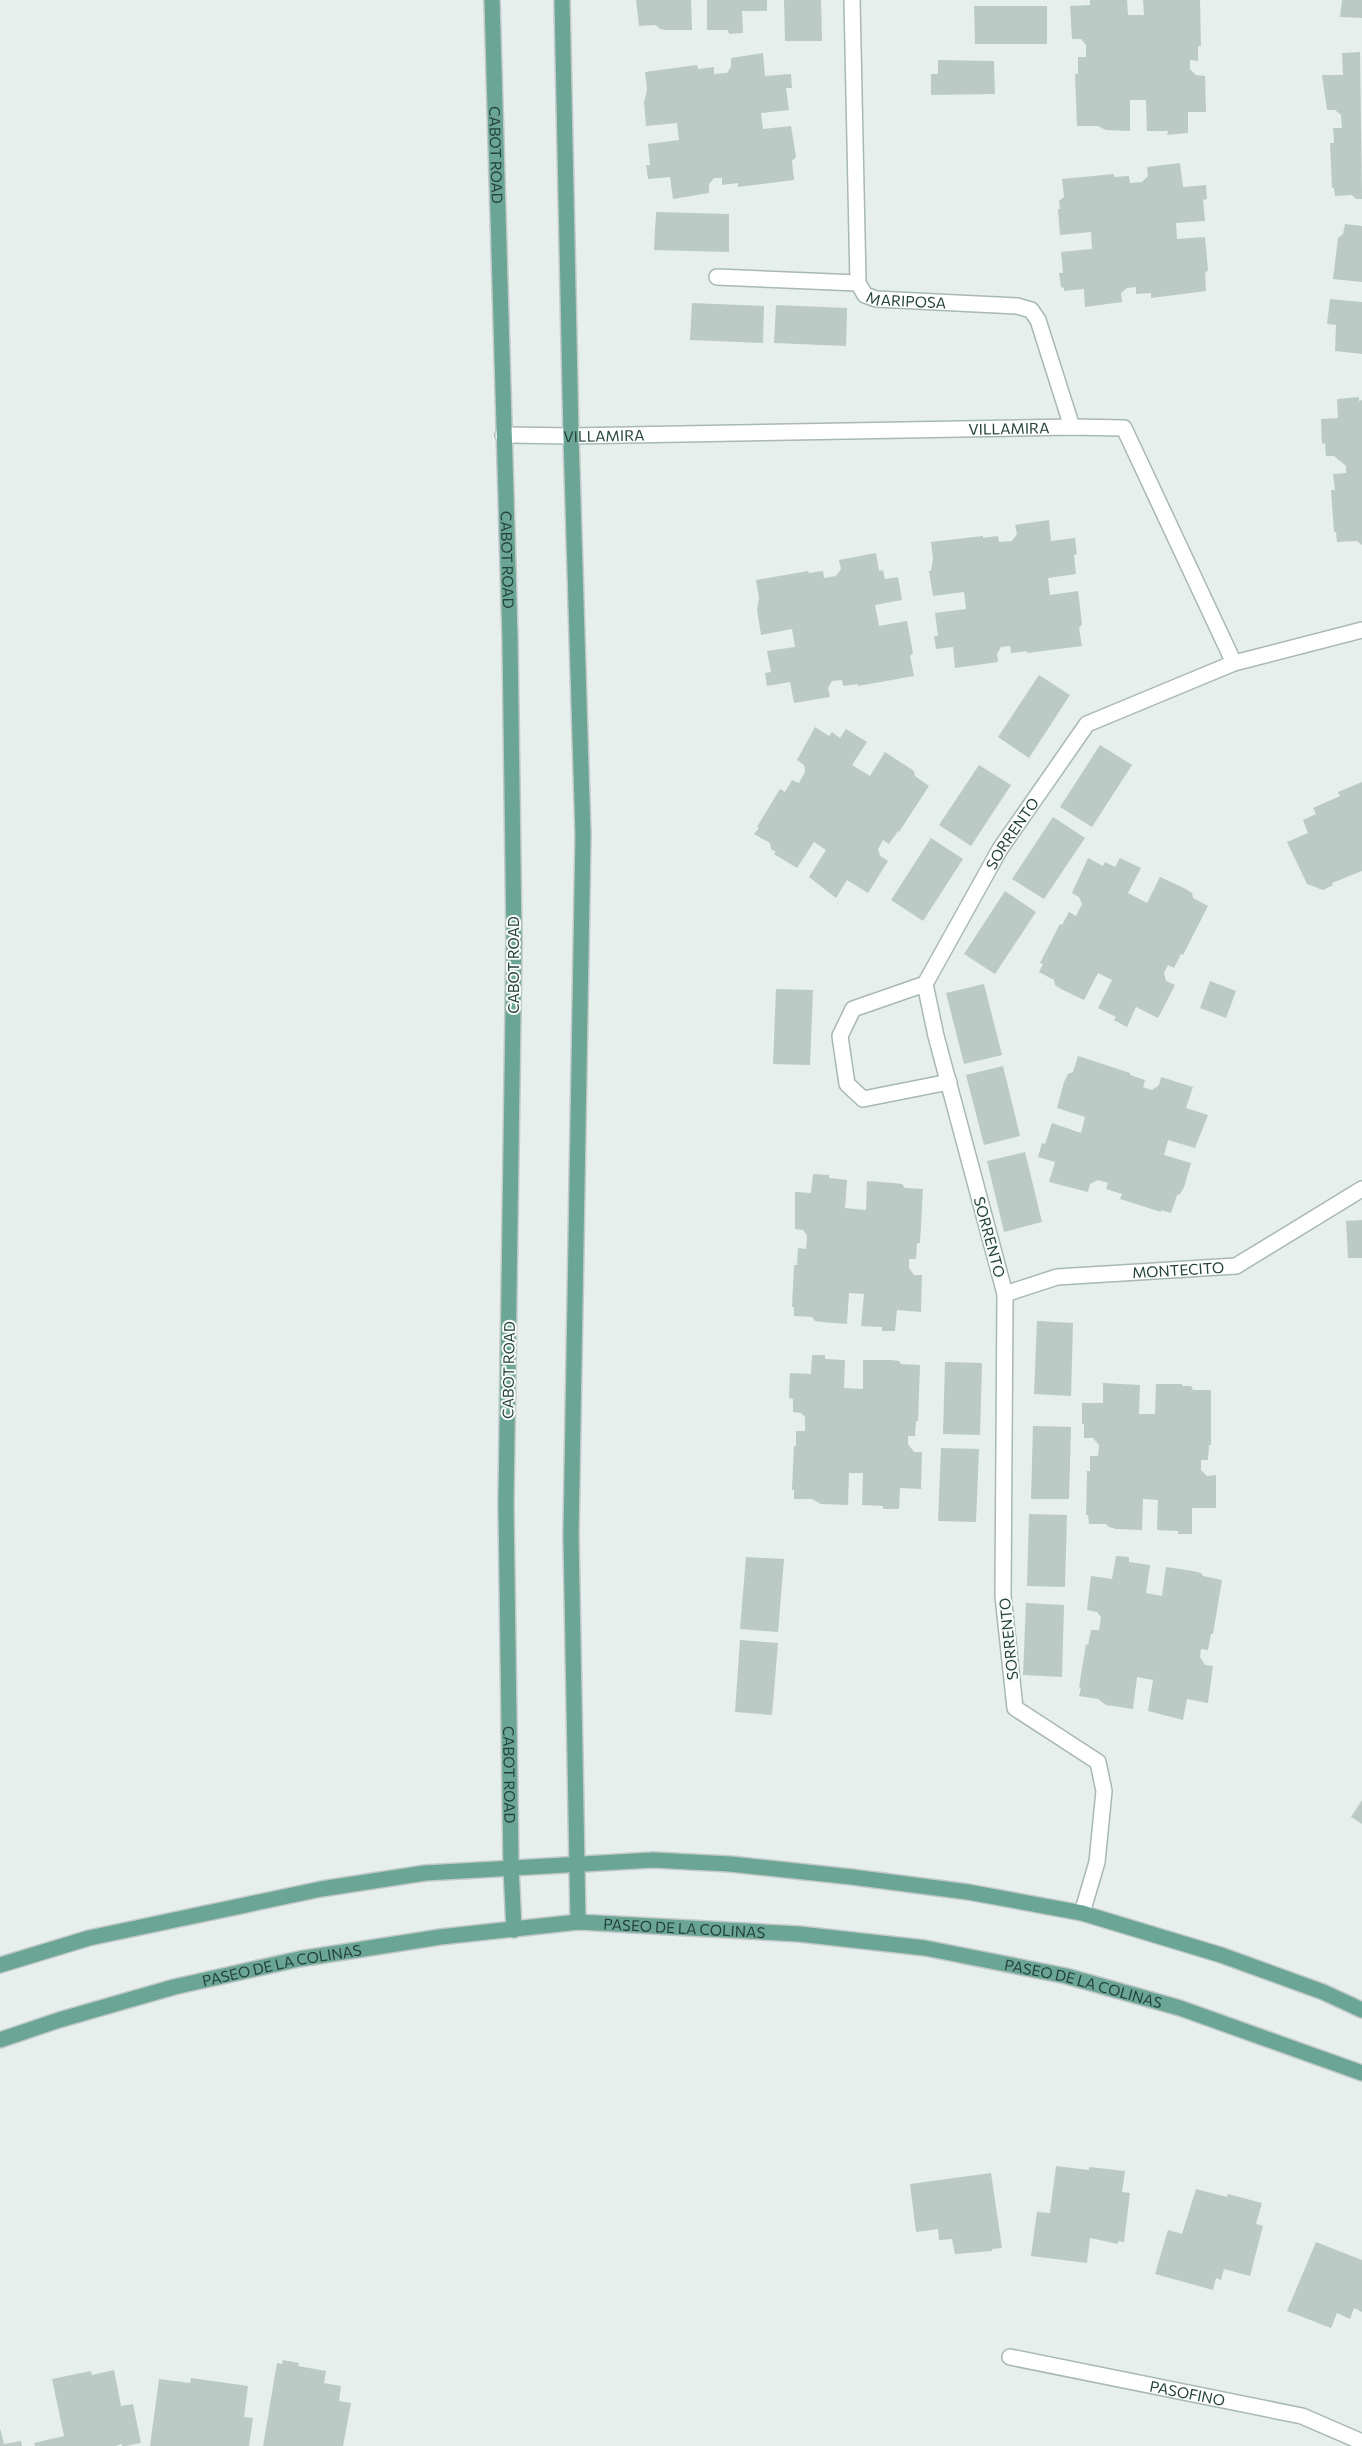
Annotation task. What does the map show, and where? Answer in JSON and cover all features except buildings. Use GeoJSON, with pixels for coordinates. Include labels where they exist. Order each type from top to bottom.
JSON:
{"type":"FeatureCollection","features":[{"type":"Feature","properties":{"kind":"main road","name":"CABOT ROAD"},"geometry":{"type":"LineString","coordinates":[[492,0],[510,638],[514,940],[506,1504],[511,1867],[514,1930]]}},
{"type":"Feature","properties":{"kind":"main road"},"geometry":{"type":"LineString","coordinates":[[562,0],[571,436],[583,835],[571,1535],[578,1922]]}},
{"type":"Feature","properties":{"kind":"main road"},"geometry":{"type":"LineString","coordinates":[[0,1964],[89,1938],[322,1889],[424,1873],[653,1860],[730,1864],[968,1892],[1082,1913],[1221,1955],[1324,1992],[1362,2010]]}},
{"type":"Feature","properties":{"kind":"main road","name":"PASEO DE LA COLINAS"},"geometry":{"type":"LineString","coordinates":[[0,2040],[59,2020],[174,1987],[299,1959],[422,1939],[578,1922],[799,1934],[935,1950],[1066,1976],[1161,2003],[1362,2073]]}},
{"type":"Feature","properties":{"kind":"street","name":"MARIPOSA"},"geometry":{"type":"LineString","coordinates":[[852,0],[858,283],[864,295],[876,299],[1017,306],[1031,310],[1038,320],[1072,427]]}},
{"type":"Feature","properties":{"kind":"street"},"geometry":{"type":"LineString","coordinates":[[716,277],[858,283]]}},
{"type":"Feature","properties":{"kind":"street","name":"VILLAMIRA"},"geometry":{"type":"LineString","coordinates":[[503,435],[571,436],[1072,427],[1124,428],[1234,663]]}},
{"type":"Feature","properties":{"kind":"street"},"geometry":{"type":"LineString","coordinates":[[1234,663],[1362,630]]}},
{"type":"Feature","properties":{"kind":"street","name":"SORRENTO"},"geometry":{"type":"LineString","coordinates":[[1082,1913],[1096,1862],[1104,1791],[1098,1762],[1015,1708],[1003,1596],[1005,1294],[925,984],[1000,849],[1087,724],[1234,663]]}},
{"type":"Feature","properties":{"kind":"street"},"geometry":{"type":"LineString","coordinates":[[925,984],[853,1009],[840,1036],[847,1084],[863,1099],[949,1082]]}},
{"type":"Feature","properties":{"kind":"street","name":"MONTECITO"},"geometry":{"type":"LineString","coordinates":[[1005,1294],[1057,1277],[1236,1266],[1362,1189]]}},
{"type":"Feature","properties":{"kind":"street","name":"PASOFINO"},"geometry":{"type":"LineString","coordinates":[[1010,2357],[1302,2416],[1362,2442]]}}]}
